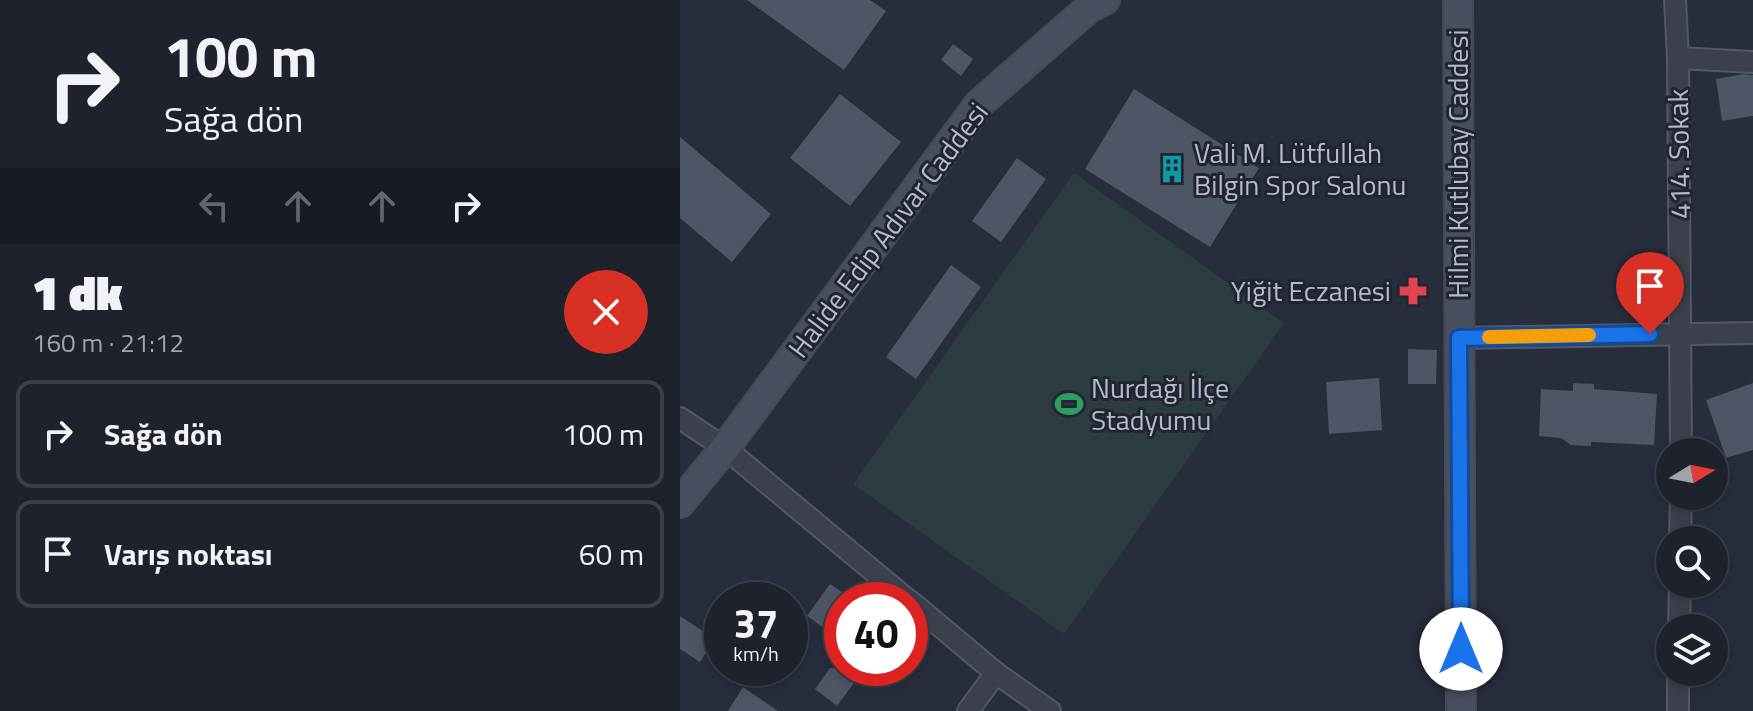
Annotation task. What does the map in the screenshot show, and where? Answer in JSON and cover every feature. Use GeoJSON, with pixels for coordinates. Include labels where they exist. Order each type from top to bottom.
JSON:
{"type":"FeatureCollection","features":[{"type":"Feature","properties":{"kind":"street","name":"Halide Edip Adıvar Caddesi"},"geometry":{"type":"LineString","coordinates":[[680,503],[725,448],[979,104],[1089,8],[1105,0]]}},
{"type":"Feature","properties":{"kind":"street","name":"Hilmi Kutlubay Caddesi"},"geometry":{"type":"LineString","coordinates":[[1458,0],[1461,711]]}},
{"type":"Feature","properties":{"kind":"street","name":"414. Sokak"},"geometry":{"type":"LineString","coordinates":[[1675,0],[1681,438]]}},
{"type":"Feature","properties":{"kind":"street"},"geometry":{"type":"LineString","coordinates":[[1678,58],[1753,62]]}},
{"type":"Feature","properties":{"kind":"street"},"geometry":{"type":"LineString","coordinates":[[1459,338],[1753,333]]}},
{"type":"Feature","properties":{"kind":"street"},"geometry":{"type":"LineString","coordinates":[[680,418],[725,448],[886,582]]}},
{"type":"Feature","properties":{"kind":"street"},"geometry":{"type":"LineString","coordinates":[[928,617],[996,673],[1050,711]]}},
{"type":"Feature","properties":{"kind":"street"},"geometry":{"type":"LineString","coordinates":[[968,711],[996,673]]}},
{"type":"Feature","properties":{"kind":"street"},"geometry":{"type":"LineString","coordinates":[[1678,686],[1678,711]]}},
{"type":"Feature","properties":{"kind":"shaded area","name":"Nurdağı İlçe Stadyumu"},"geometry":{"type":"Polygon","coordinates":[[[1074,173],[1284,323],[1064,634],[853,484],[1074,173]]]}},
{"type":"Feature","properties":{"kind":"building"},"geometry":{"type":"Polygon","coordinates":[[[747,0],[870,0],[886,11],[844,70],[747,0]]]}},
{"type":"Feature","properties":{"kind":"building"},"geometry":{"type":"Polygon","coordinates":[[[953,44],[973,59],[961,76],[941,60],[953,44]]]}},
{"type":"Feature","properties":{"kind":"building"},"geometry":{"type":"Polygon","coordinates":[[[1753,75],[1753,116],[1722,121],[1716,79],[1753,75]]]}},
{"type":"Feature","properties":{"kind":"building","name":"Vali M. Lütfullah Bilgin Spor Salonu"},"geometry":{"type":"Polygon","coordinates":[[[1134,89],[1259,168],[1210,247],[1085,169],[1134,89]]]}},
{"type":"Feature","properties":{"kind":"building"},"geometry":{"type":"Polygon","coordinates":[[[840,94],[901,142],[850,206],[790,158],[840,94]]]}},
{"type":"Feature","properties":{"kind":"building"},"geometry":{"type":"Polygon","coordinates":[[[680,137],[771,214],[732,262],[680,218],[680,137]]]}},
{"type":"Feature","properties":{"kind":"building"},"geometry":{"type":"Polygon","coordinates":[[[1017,158],[1046,179],[1001,242],[972,221],[1017,158]]]}},
{"type":"Feature","properties":{"kind":"building"},"geometry":{"type":"Polygon","coordinates":[[[951,265],[981,287],[916,379],[886,357],[951,265]]]}},
{"type":"Feature","properties":{"kind":"building"},"geometry":{"type":"Polygon","coordinates":[[[1408,349],[1437,350],[1436,384],[1408,384],[1408,349]]]}},
{"type":"Feature","properties":{"kind":"building"},"geometry":{"type":"Polygon","coordinates":[[[1379,378],[1382,430],[1329,434],[1326,382],[1379,378]]]}},
{"type":"Feature","properties":{"kind":"building"},"geometry":{"type":"Polygon","coordinates":[[[1573,383],[1594,384],[1594,389],[1657,394],[1654,445],[1591,442],[1591,446],[1571,445],[1561,438],[1539,436],[1541,389],[1573,391],[1573,383]]]}},
{"type":"Feature","properties":{"kind":"building"},"geometry":{"type":"Polygon","coordinates":[[[1753,383],[1753,450],[1728,457],[1728,438],[1719,438],[1706,400],[1753,383]]]}},
{"type":"Feature","properties":{"kind":"building"},"geometry":{"type":"Polygon","coordinates":[[[824,592],[824,628],[808,615],[824,592]]]}},
{"type":"Feature","properties":{"kind":"building"},"geometry":{"type":"Polygon","coordinates":[[[680,616],[704,632],[704,656],[700,662],[680,649],[680,616]]]}},
{"type":"Feature","properties":{"kind":"building"},"geometry":{"type":"Polygon","coordinates":[[[824,676],[824,686],[852,686],[837,706],[815,689],[824,676]]]}},
{"type":"Feature","properties":{"kind":"building"},"geometry":{"type":"Polygon","coordinates":[[[743,687],[778,711],[728,711],[743,687]]]}},
{"type":"Feature","properties":{"kind":"slow traffic"},"geometry":{"type":"LineString","coordinates":[[1489,337],[1589,335]]}},
{"type":"Feature","properties":{"kind":"place","name":"Vali M. Lütfullah Bilgin Spor Salonu"},"geometry":{"type":"Point","coordinates":[1172,169]}},
{"type":"Feature","properties":{"kind":"place","name":"Yiğit Eczanesi"},"geometry":{"type":"Point","coordinates":[1413,291]}},
{"type":"Feature","properties":{"kind":"place","name":"Nurdağı İlçe Stadyumu"},"geometry":{"type":"Point","coordinates":[1069,404]}},
{"type":"Feature","properties":{"kind":"route"},"geometry":{"type":"LineString","coordinates":[[1461,649],[1459,338],[1650,334]]}}]}
